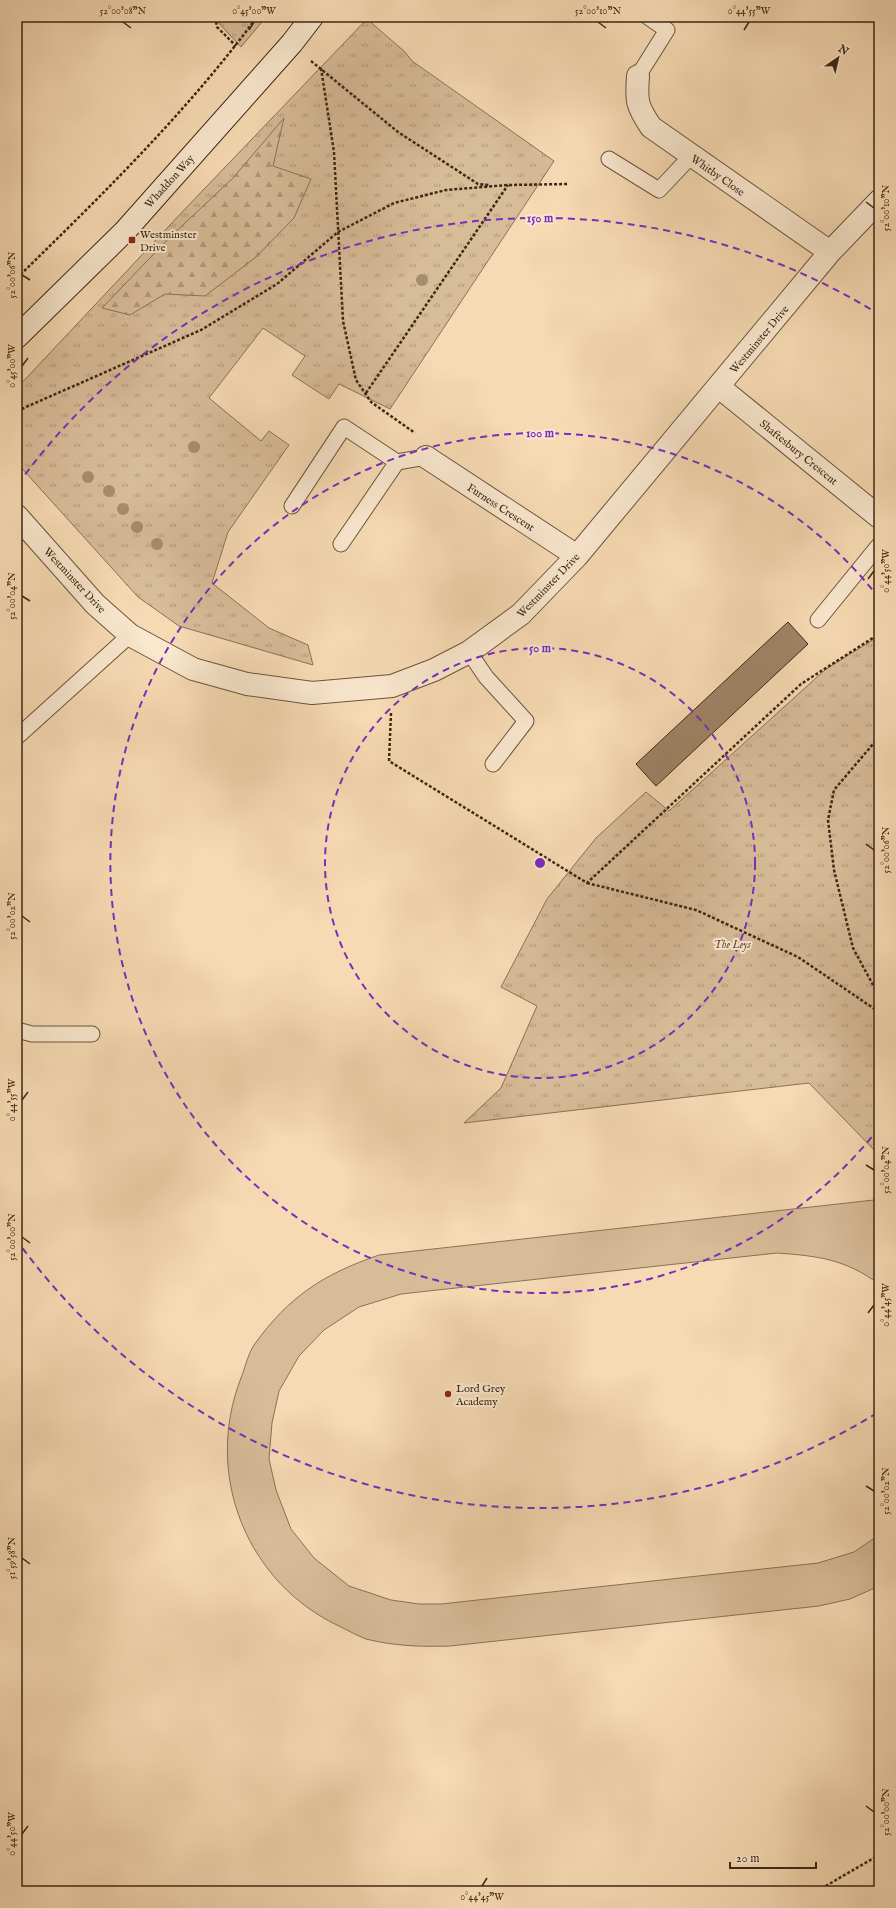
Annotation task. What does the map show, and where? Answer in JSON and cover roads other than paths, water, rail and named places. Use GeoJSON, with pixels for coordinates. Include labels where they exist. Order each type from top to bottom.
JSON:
{"type":"FeatureCollection","features":[{"type":"Feature","properties":{"kind":"street","name":"Whaddon Way"},"geometry":{"type":"LineString","coordinates":[[17,337],[125,231],[292,43],[312,17]]}},
{"type":"Feature","properties":{"kind":"street","name":"Whitby Close"},"geometry":{"type":"LineString","coordinates":[[638,76],[637,92],[639,109],[651,127],[830,252]]}},
{"type":"Feature","properties":{"kind":"street","name":"Westminster Drive"},"geometry":{"type":"LineString","coordinates":[[17,516],[95,604],[130,635],[193,669],[247,684],[312,693],[392,686],[434,670],[469,652],[521,614],[577,556],[830,252],[879,201]]}},
{"type":"Feature","properties":{"kind":"street","name":"Shaftesbury Crescent"},"geometry":{"type":"LineString","coordinates":[[719,386],[879,517]]}},
{"type":"Feature","properties":{"kind":"street","name":"Furness Crescent"},"geometry":{"type":"LineString","coordinates":[[426,457],[577,556]]}},
{"type":"Feature","properties":{"kind":"lane"},"geometry":{"type":"LineString","coordinates":[[638,76],[667,30],[648,17]]}},
{"type":"Feature","properties":{"kind":"lane"},"geometry":{"type":"LineString","coordinates":[[609,159],[659,190],[691,156]]}},
{"type":"Feature","properties":{"kind":"lane"},"geometry":{"type":"LineString","coordinates":[[292,506],[344,427],[397,462],[426,457]]}},
{"type":"Feature","properties":{"kind":"lane"},"geometry":{"type":"LineString","coordinates":[[341,544],[397,462]]}},
{"type":"Feature","properties":{"kind":"lane"},"geometry":{"type":"LineString","coordinates":[[818,620],[879,545]]}},
{"type":"Feature","properties":{"kind":"lane"},"geometry":{"type":"LineString","coordinates":[[17,737],[130,635]]}},
{"type":"Feature","properties":{"kind":"lane"},"geometry":{"type":"LineString","coordinates":[[469,652],[486,677],[526,721],[494,764]]}},
{"type":"Feature","properties":{"kind":"lane"},"geometry":{"type":"LineString","coordinates":[[17,1030],[32,1034],[92,1034]]}},
{"type":"Feature","properties":{"kind":"place","name":"Westminster Drive"},"geometry":{"type":"Point","coordinates":[132,240]}},
{"type":"Feature","properties":{"kind":"place","name":"Lord Grey Academy"},"geometry":{"type":"Point","coordinates":[448,1394]}},
{"type":"Feature","properties":{"kind":"park label","name":"The Leys"},"geometry":{"type":"Point","coordinates":[732,944]}}]}
